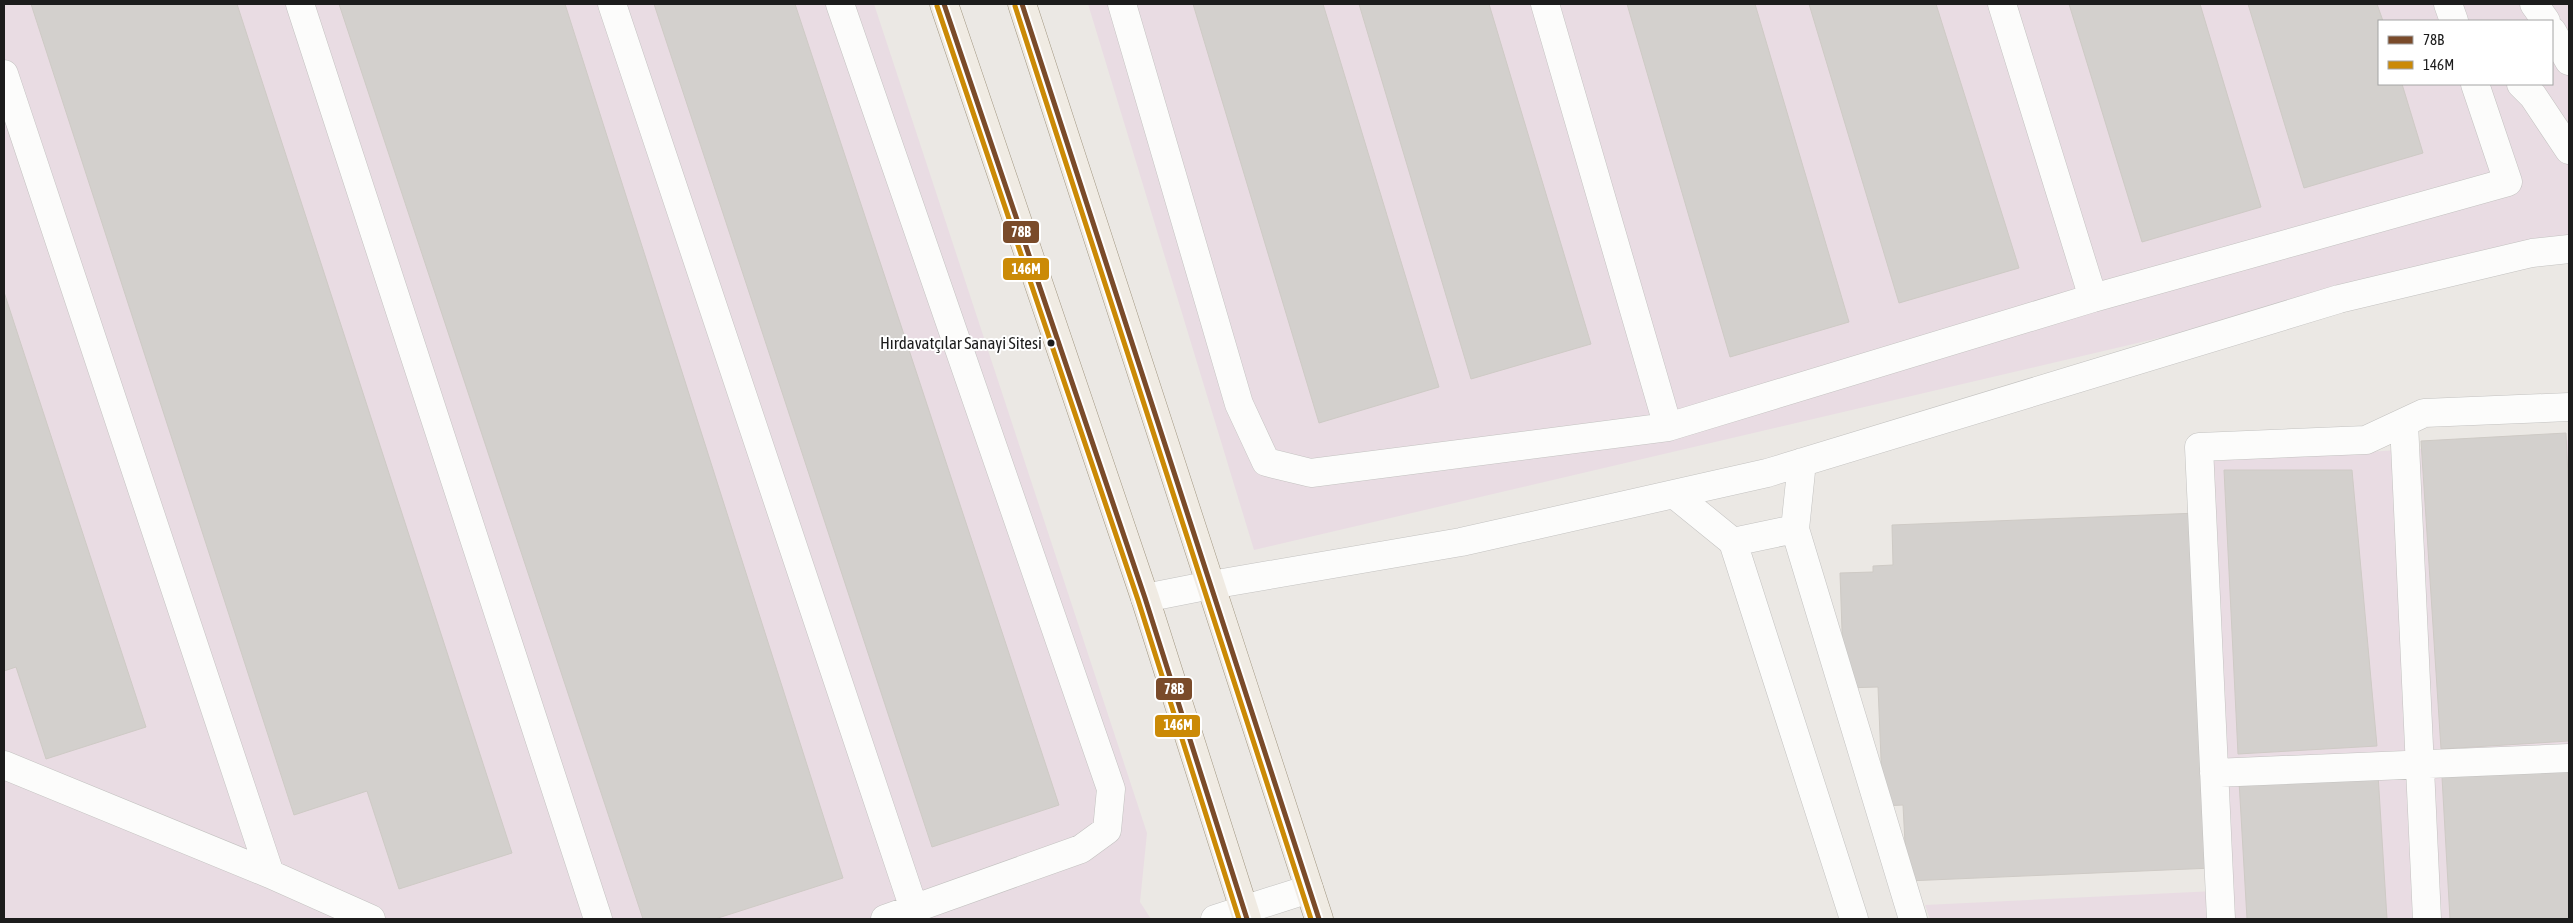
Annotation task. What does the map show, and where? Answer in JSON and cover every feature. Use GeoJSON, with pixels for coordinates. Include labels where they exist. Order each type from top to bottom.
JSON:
{"type":"FeatureCollection","features":[{"type":"Feature","properties":{"kind":"main road"},"geometry":{"type":"LineString","coordinates":[[944,4],[1145,598],[1246,914]]}},
{"type":"Feature","properties":{"kind":"main road"},"geometry":{"type":"LineString","coordinates":[[1022,4],[1319,919]]}},
{"type":"Feature","properties":{"kind":"street"},"geometry":{"type":"LineString","coordinates":[[300,4],[598,919]]}},
{"type":"Feature","properties":{"kind":"street"},"geometry":{"type":"LineString","coordinates":[[612,4],[914,909]]}},
{"type":"Feature","properties":{"kind":"street"},"geometry":{"type":"LineString","coordinates":[[840,4],[1111,789],[1107,830],[1081,850],[885,919]]}},
{"type":"Feature","properties":{"kind":"street"},"geometry":{"type":"LineString","coordinates":[[1122,4],[1239,404],[1266,462],[1311,473],[1668,427],[2093,298],[2508,182],[2475,85]]}},
{"type":"Feature","properties":{"kind":"street"},"geometry":{"type":"LineString","coordinates":[[1545,4],[1668,427]]}},
{"type":"Feature","properties":{"kind":"street"},"geometry":{"type":"LineString","coordinates":[[2002,4],[2093,298]]}},
{"type":"Feature","properties":{"kind":"street"},"geometry":{"type":"LineString","coordinates":[[2534,4],[2545,20]]}},
{"type":"Feature","properties":{"kind":"street"},"geometry":{"type":"LineString","coordinates":[[2553,33],[2569,61]]}},
{"type":"Feature","properties":{"kind":"street"},"geometry":{"type":"LineString","coordinates":[[4,74],[270,874]]}},
{"type":"Feature","properties":{"kind":"street"},"geometry":{"type":"LineString","coordinates":[[2522,85],[2533,96],[2569,150]]}},
{"type":"Feature","properties":{"kind":"street"},"geometry":{"type":"LineString","coordinates":[[1145,598],[1461,542],[1767,473],[2339,299],[2532,253],[2569,249]]}},
{"type":"Feature","properties":{"kind":"street"},"geometry":{"type":"LineString","coordinates":[[2221,919],[2199,447],[2366,440],[2424,413],[2569,407]]}},
{"type":"Feature","properties":{"kind":"street"},"geometry":{"type":"LineString","coordinates":[[2404,423],[2427,919]]}},
{"type":"Feature","properties":{"kind":"street"},"geometry":{"type":"LineString","coordinates":[[1802,462],[1795,529],[1913,919]]}},
{"type":"Feature","properties":{"kind":"street"},"geometry":{"type":"LineString","coordinates":[[1674,494],[1733,542],[1854,919]]}},
{"type":"Feature","properties":{"kind":"street"},"geometry":{"type":"LineString","coordinates":[[1733,542],[1795,529]]}},
{"type":"Feature","properties":{"kind":"street"},"geometry":{"type":"LineString","coordinates":[[2214,773],[2569,758]]}},
{"type":"Feature","properties":{"kind":"street"},"geometry":{"type":"LineString","coordinates":[[4,765],[270,874],[371,919]]}},
{"type":"Feature","properties":{"kind":"street"},"geometry":{"type":"LineString","coordinates":[[1215,919],[1246,914],[1309,889]]}},
{"type":"Feature","properties":{"kind":"shaded area"},"geometry":{"type":"Polygon","coordinates":[[[4,4],[874,4],[1147,833],[1140,902],[1151,919],[4,919],[4,4]]]}},
{"type":"Feature","properties":{"kind":"shaded area"},"geometry":{"type":"Polygon","coordinates":[[[1088,4],[2569,4],[2569,242],[1254,550],[1088,4]]]}},
{"type":"Feature","properties":{"kind":"shaded area"},"geometry":{"type":"Polygon","coordinates":[[[2569,440],[2569,919],[1930,919],[1925,905],[2215,891],[2196,462],[2569,440]]]}},
{"type":"Feature","properties":{"kind":"building"},"geometry":{"type":"Polygon","coordinates":[[[31,4],[237,4],[512,853],[399,889],[367,791],[294,815],[31,4]]]}},
{"type":"Feature","properties":{"kind":"building"},"geometry":{"type":"Polygon","coordinates":[[[339,4],[565,4],[843,878],[715,919],[643,919],[339,4]]]}},
{"type":"Feature","properties":{"kind":"building"},"geometry":{"type":"Polygon","coordinates":[[[654,4],[795,4],[1059,805],[932,847],[654,4]]]}},
{"type":"Feature","properties":{"kind":"building"},"geometry":{"type":"Polygon","coordinates":[[[1193,4],[1323,4],[1439,387],[1319,423],[1193,4]]]}},
{"type":"Feature","properties":{"kind":"building"},"geometry":{"type":"Polygon","coordinates":[[[1359,4],[1489,4],[1591,344],[1471,379],[1359,4]]]}},
{"type":"Feature","properties":{"kind":"building"},"geometry":{"type":"Polygon","coordinates":[[[1627,4],[1755,4],[1849,322],[1730,357],[1627,4]]]}},
{"type":"Feature","properties":{"kind":"building"},"geometry":{"type":"Polygon","coordinates":[[[1809,4],[1936,4],[2019,268],[1899,303],[1809,4]]]}},
{"type":"Feature","properties":{"kind":"building"},"geometry":{"type":"Polygon","coordinates":[[[2069,4],[2200,4],[2261,207],[2142,242],[2069,4]]]}},
{"type":"Feature","properties":{"kind":"building"},"geometry":{"type":"Polygon","coordinates":[[[2248,4],[2377,4],[2383,20],[2378,20],[2378,85],[2402,85],[2423,153],[2304,188],[2248,4]]]}},
{"type":"Feature","properties":{"kind":"building"},"geometry":{"type":"Polygon","coordinates":[[[4,292],[146,727],[46,759],[16,667],[4,671],[4,292]]]}},
{"type":"Feature","properties":{"kind":"building"},"geometry":{"type":"Polygon","coordinates":[[[2566,433],[2569,498],[2569,741],[2441,749],[2421,441],[2566,433]]]}},
{"type":"Feature","properties":{"kind":"building"},"geometry":{"type":"Polygon","coordinates":[[[2224,470],[2352,470],[2377,746],[2238,754],[2224,470]]]}},
{"type":"Feature","properties":{"kind":"building"},"geometry":{"type":"Polygon","coordinates":[[[2198,513],[2213,868],[1907,881],[1903,805],[1883,806],[1878,687],[1844,688],[1840,573],[1873,572],[1873,566],[1893,565],[1892,525],[2198,513]]]}},
{"type":"Feature","properties":{"kind":"building"},"geometry":{"type":"Polygon","coordinates":[[[2569,769],[2569,919],[2450,919],[2442,777],[2569,769]]]}},
{"type":"Feature","properties":{"kind":"building"},"geometry":{"type":"Polygon","coordinates":[[[2378,774],[2387,919],[2247,919],[2239,781],[2378,774]]]}},
{"type":"Feature","properties":{"kind":"transit line","name":"78B"},"geometry":{"type":"LineString","coordinates":[[944,4],[1145,598],[1247,919]]}},
{"type":"Feature","properties":{"kind":"transit line","name":"78B"},"geometry":{"type":"LineString","coordinates":[[1022,4],[1319,919]]}},
{"type":"Feature","properties":{"kind":"transit line","name":"146M"},"geometry":{"type":"LineString","coordinates":[[937,6],[1138,600],[1239,919]]}},
{"type":"Feature","properties":{"kind":"transit line","name":"146M"},"geometry":{"type":"LineString","coordinates":[[1015,6],[1311,919]]}},
{"type":"Feature","properties":{"kind":"place","name":"Hırdavatçılar Sanayi Sitesi"},"geometry":{"type":"Point","coordinates":[1051,343]}}]}
